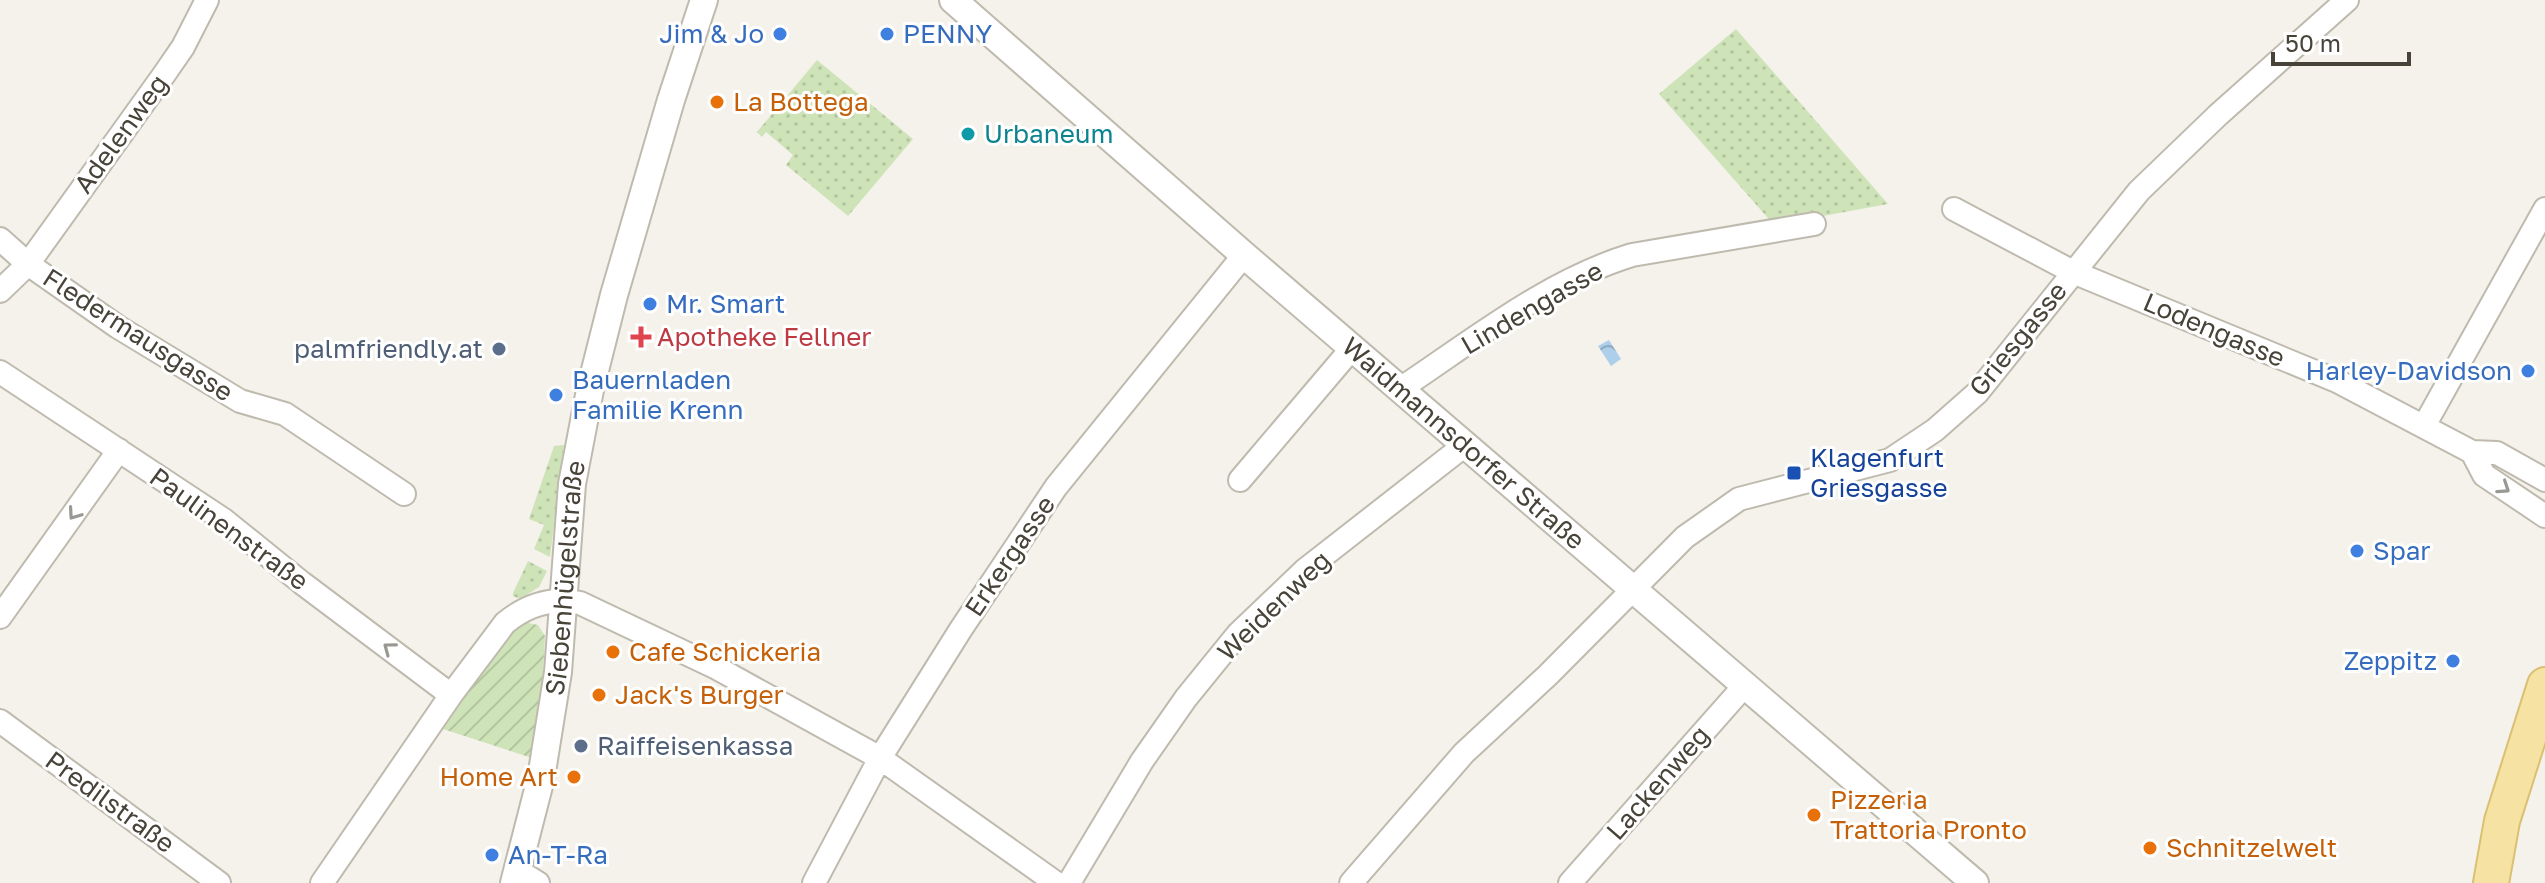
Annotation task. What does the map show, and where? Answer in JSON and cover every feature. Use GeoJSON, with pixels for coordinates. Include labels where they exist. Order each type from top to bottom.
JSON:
{"type":"FeatureCollection","features":[{"type":"Feature","properties":{"kind":"main road"},"geometry":{"type":"LineString","coordinates":[[2491,883],[2502,821],[2545,685]]}},
{"type":"Feature","properties":{"kind":"street","name":"Adelenweg"},"geometry":{"type":"LineString","coordinates":[[0,291],[28,264],[163,76],[183,47],[207,0]]}},
{"type":"Feature","properties":{"kind":"street","name":"Siebenhügelstraße"},"geometry":{"type":"LineString","coordinates":[[523,879],[558,672],[572,484],[590,390],[671,100],[704,0]]}},
{"type":"Feature","properties":{"kind":"street","name":"Waidmannsdorfer Straße"},"geometry":{"type":"LineString","coordinates":[[953,0],[1244,255],[1975,883]]}},
{"type":"Feature","properties":{"kind":"street","name":"Griesgasse"},"geometry":{"type":"LineString","coordinates":[[1351,883],[1464,753],[1548,675],[1685,537],[1739,499],[1890,460],[1935,430],[1977,393],[2150,181],[2218,115],[2347,0]]}},
{"type":"Feature","properties":{"kind":"street","name":"Lodengasse"},"geometry":{"type":"LineString","coordinates":[[1954,209],[2073,272],[2337,381],[2472,452],[2497,453],[2545,480]]}},
{"type":"Feature","properties":{"kind":"street"},"geometry":{"type":"LineString","coordinates":[[2424,426],[2545,209]]}},
{"type":"Feature","properties":{"kind":"street","name":"Lindengasse"},"geometry":{"type":"LineString","coordinates":[[1400,389],[1571,279],[1603,264],[1632,255],[1814,224]]}},
{"type":"Feature","properties":{"kind":"street","name":"Fledermausgasse"},"geometry":{"type":"LineString","coordinates":[[0,239],[28,264],[118,327],[240,401],[285,414],[404,494]]}},
{"type":"Feature","properties":{"kind":"street","name":"Erkergasse"},"geometry":{"type":"LineString","coordinates":[[814,883],[880,758],[1056,487],[1244,255]]}},
{"type":"Feature","properties":{"kind":"street"},"geometry":{"type":"LineString","coordinates":[[1240,480],[1353,347]]}},
{"type":"Feature","properties":{"kind":"street","name":"Paulinenstraße"},"geometry":{"type":"LineString","coordinates":[[0,372],[224,520],[451,695]]}},
{"type":"Feature","properties":{"kind":"street","name":"Weidenweg"},"geometry":{"type":"LineString","coordinates":[[1069,883],[1142,761],[1186,698],[1238,634],[1305,570],[1465,445]]}},
{"type":"Feature","properties":{"kind":"street"},"geometry":{"type":"LineString","coordinates":[[0,617],[119,450]]}},
{"type":"Feature","properties":{"kind":"street","name":"Lodengasse"},"geometry":{"type":"LineString","coordinates":[[2472,452],[2484,475],[2545,516]]}},
{"type":"Feature","properties":{"kind":"street"},"geometry":{"type":"LineString","coordinates":[[322,883],[451,695],[505,623],[541,602],[562,599],[580,603],[717,668],[880,758],[1056,883]]}},
{"type":"Feature","properties":{"kind":"street","name":"Lackenweg"},"geometry":{"type":"LineString","coordinates":[[1570,883],[1746,684]]}},
{"type":"Feature","properties":{"kind":"street","name":"Predilstraße"},"geometry":{"type":"LineString","coordinates":[[0,721],[219,883]]}},
{"type":"Feature","properties":{"kind":"green space"},"geometry":{"type":"Polygon","coordinates":[[[1736,29],[1888,204],[1774,225],[1659,94],[1736,29]]]}},
{"type":"Feature","properties":{"kind":"green space"},"geometry":{"type":"Polygon","coordinates":[[[817,60],[913,139],[848,216],[786,165],[793,155],[766,132],[762,137],[757,132],[817,60]]]}},
{"type":"Feature","properties":{"kind":"green space"},"geometry":{"type":"Polygon","coordinates":[[[564,445],[550,557],[534,549],[544,525],[529,519],[554,446],[564,445]]]}},
{"type":"Feature","properties":{"kind":"green space"},"geometry":{"type":"Polygon","coordinates":[[[528,561],[547,571],[539,587],[520,599],[513,593],[528,561]]]}},
{"type":"Feature","properties":{"kind":"green space"},"geometry":{"type":"Polygon","coordinates":[[[524,622],[538,625],[545,636],[542,690],[532,758],[443,729],[508,635],[524,622]]]}},
{"type":"Feature","properties":{"kind":"water"},"geometry":{"type":"Polygon","coordinates":[[[1609,340],[1621,359],[1611,366],[1598,346],[1609,340]]]}},
{"type":"Feature","properties":{"kind":"place","name":"Jim & Jo"},"geometry":{"type":"Point","coordinates":[780,34]}},
{"type":"Feature","properties":{"kind":"place","name":"PENNY"},"geometry":{"type":"Point","coordinates":[887,34]}},
{"type":"Feature","properties":{"kind":"place","name":"La Bottega"},"geometry":{"type":"Point","coordinates":[717,102]}},
{"type":"Feature","properties":{"kind":"place","name":"Urbaneum"},"geometry":{"type":"Point","coordinates":[968,134]}},
{"type":"Feature","properties":{"kind":"place","name":"Mr. Smart"},"geometry":{"type":"Point","coordinates":[650,304]}},
{"type":"Feature","properties":{"kind":"place","name":"Apotheke Fellner"},"geometry":{"type":"Point","coordinates":[641,337]}},
{"type":"Feature","properties":{"kind":"place","name":"palmfriendly.at"},"geometry":{"type":"Point","coordinates":[499,349]}},
{"type":"Feature","properties":{"kind":"place","name":"Harley-Davidson"},"geometry":{"type":"Point","coordinates":[2528,371]}},
{"type":"Feature","properties":{"kind":"place","name":"Bauernladen Familie Krenn"},"geometry":{"type":"Point","coordinates":[556,395]}},
{"type":"Feature","properties":{"kind":"place","name":"Klagenfurt Griesgasse"},"geometry":{"type":"Point","coordinates":[1794,473]}},
{"type":"Feature","properties":{"kind":"place","name":"Spar"},"geometry":{"type":"Point","coordinates":[2357,551]}},
{"type":"Feature","properties":{"kind":"place","name":"Cafe Schickeria"},"geometry":{"type":"Point","coordinates":[613,652]}},
{"type":"Feature","properties":{"kind":"place","name":"Zeppitz"},"geometry":{"type":"Point","coordinates":[2453,661]}},
{"type":"Feature","properties":{"kind":"place","name":"Jack's Burger"},"geometry":{"type":"Point","coordinates":[599,695]}},
{"type":"Feature","properties":{"kind":"place","name":"Raiffeisenkassa"},"geometry":{"type":"Point","coordinates":[581,746]}},
{"type":"Feature","properties":{"kind":"place","name":"Home Art"},"geometry":{"type":"Point","coordinates":[574,777]}},
{"type":"Feature","properties":{"kind":"place","name":"Pizzeria Trattoria Pronto"},"geometry":{"type":"Point","coordinates":[1814,815]}},
{"type":"Feature","properties":{"kind":"place","name":"Schnitzelwelt"},"geometry":{"type":"Point","coordinates":[2150,848]}},
{"type":"Feature","properties":{"kind":"place","name":"An-T-Ra"},"geometry":{"type":"Point","coordinates":[492,855]}}]}
